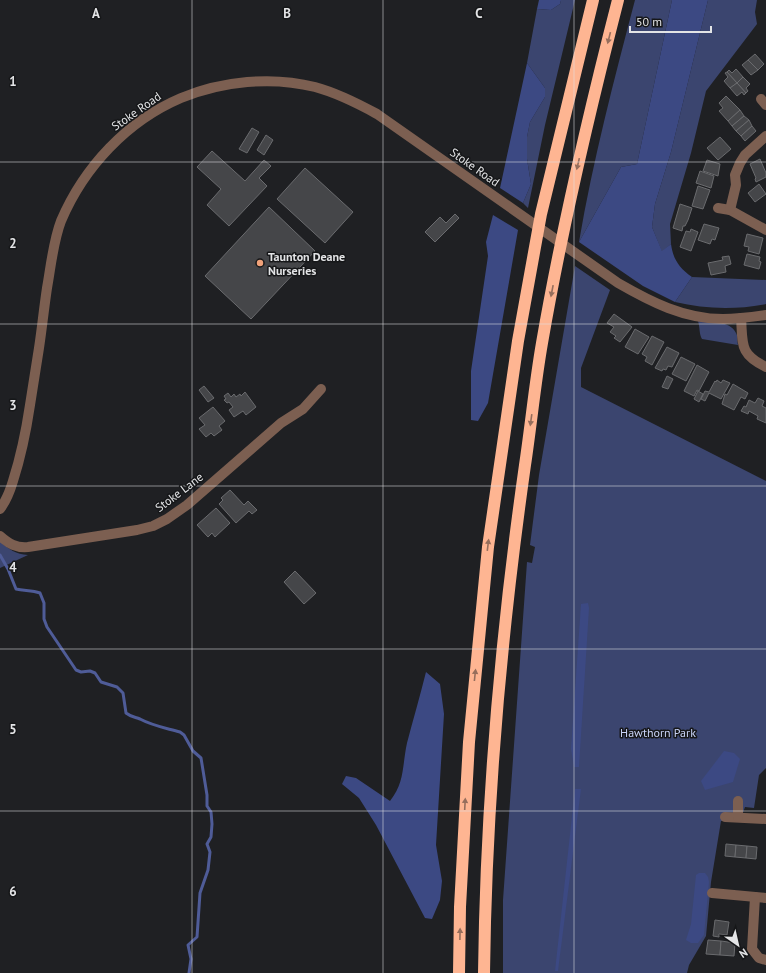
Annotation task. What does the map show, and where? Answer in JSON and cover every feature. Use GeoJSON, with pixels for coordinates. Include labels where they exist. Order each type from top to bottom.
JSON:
{"type":"FeatureCollection","features":[{"type":"Feature","properties":{"kind":"highway"},"geometry":{"type":"LineString","coordinates":[[459,973],[460,907],[469,742],[488,547],[518,341],[542,214],[593,0]]}},
{"type":"Feature","properties":{"kind":"highway"},"geometry":{"type":"LineString","coordinates":[[484,973],[485,906],[494,741],[513,551],[542,344],[565,222],[595,91],[618,0]]}},
{"type":"Feature","properties":{"kind":"street","name":"Stoke Road"},"geometry":{"type":"LineString","coordinates":[[0,509],[13,481],[20,460],[26,433],[51,266],[61,223],[73,197],[99,158],[134,125],[171,102],[204,89],[245,82],[293,83],[315,87],[338,95],[377,114],[634,292],[668,309],[694,316],[722,319],[742,318]]}},
{"type":"Feature","properties":{"kind":"street"},"geometry":{"type":"LineString","coordinates":[[730,210],[736,185],[736,175],[740,163],[745,155],[766,136]]}},
{"type":"Feature","properties":{"kind":"street"},"geometry":{"type":"LineString","coordinates":[[718,208],[730,210],[766,230]]}},
{"type":"Feature","properties":{"kind":"street"},"geometry":{"type":"LineString","coordinates":[[766,315],[742,318],[743,344],[746,353],[751,358],[766,367]]}},
{"type":"Feature","properties":{"kind":"street","name":"Stoke Lane"},"geometry":{"type":"LineString","coordinates":[[0,536],[9,545],[28,548],[153,526],[168,519],[187,505],[281,423],[303,409],[321,389]]}},
{"type":"Feature","properties":{"kind":"street"},"geometry":{"type":"LineString","coordinates":[[738,801],[738,817]]}},
{"type":"Feature","properties":{"kind":"street"},"geometry":{"type":"LineString","coordinates":[[725,817],[766,819]]}},
{"type":"Feature","properties":{"kind":"street"},"geometry":{"type":"LineString","coordinates":[[712,893],[766,898]]}},
{"type":"Feature","properties":{"kind":"street"},"geometry":{"type":"LineString","coordinates":[[755,897],[752,949],[759,958],[766,960]]}},
{"type":"Feature","properties":{"kind":"green space"},"geometry":{"type":"Polygon","coordinates":[[[561,0],[575,0],[545,125],[528,208],[523,203],[531,184],[527,159],[527,137],[530,122],[545,97],[545,88],[527,63],[537,9],[551,10],[560,4],[561,0]]]}},
{"type":"Feature","properties":{"kind":"green space"},"geometry":{"type":"Polygon","coordinates":[[[635,0],[672,0],[637,164],[621,167],[579,242],[597,150],[635,0]]]}},
{"type":"Feature","properties":{"kind":"green space"},"geometry":{"type":"Polygon","coordinates":[[[708,0],[757,0],[755,12],[757,24],[706,91],[691,153],[670,224],[671,244],[662,252],[652,227],[655,204],[671,152],[708,0]]]}},
{"type":"Feature","properties":{"kind":"green space","name":"Hawthorn Park"},"geometry":{"type":"Polygon","coordinates":[[[575,266],[610,290],[581,368],[581,387],[766,481],[766,768],[759,775],[754,808],[745,807],[740,821],[721,821],[711,882],[706,936],[689,965],[687,973],[503,973],[503,900],[527,562],[532,563],[535,547],[530,545],[539,475],[575,266]]]}},
{"type":"Feature","properties":{"kind":"green space"},"geometry":{"type":"Polygon","coordinates":[[[692,277],[766,280],[766,304],[720,308],[675,302],[692,277]]]}},
{"type":"Feature","properties":{"kind":"green space"},"geometry":{"type":"Polygon","coordinates":[[[698,321],[719,322],[729,326],[737,334],[738,345],[702,339],[698,321]]]}},
{"type":"Feature","properties":{"kind":"green space"},"geometry":{"type":"Polygon","coordinates":[[[0,541],[13,551],[28,555],[0,568],[0,541]]]}},
{"type":"Feature","properties":{"kind":"shaded area"},"geometry":{"type":"Polygon","coordinates":[[[539,0],[561,0],[560,4],[551,10],[537,9],[539,0]]]}},
{"type":"Feature","properties":{"kind":"shaded area"},"geometry":{"type":"Polygon","coordinates":[[[672,0],[708,0],[671,152],[655,204],[652,227],[662,251],[671,244],[677,263],[692,277],[675,302],[643,286],[579,242],[621,167],[637,164],[672,0]]]}},
{"type":"Feature","properties":{"kind":"shaded area"},"geometry":{"type":"Polygon","coordinates":[[[527,63],[545,88],[545,97],[530,122],[527,137],[527,159],[531,184],[523,203],[500,188],[527,63]]]}},
{"type":"Feature","properties":{"kind":"shaded area"},"geometry":{"type":"Polygon","coordinates":[[[493,215],[518,230],[488,403],[478,421],[471,420],[471,371],[488,256],[486,242],[493,215]]]}},
{"type":"Feature","properties":{"kind":"shaded area"},"geometry":{"type":"Polygon","coordinates":[[[588,603],[589,608],[579,767],[574,767],[571,749],[581,604],[588,603]]]}},
{"type":"Feature","properties":{"kind":"shaded area"},"geometry":{"type":"Polygon","coordinates":[[[426,672],[440,684],[444,714],[436,845],[442,881],[440,900],[432,919],[425,918],[376,825],[359,798],[342,784],[346,776],[356,778],[390,801],[401,780],[407,743],[426,672]]]}},
{"type":"Feature","properties":{"kind":"shaded area"},"geometry":{"type":"Polygon","coordinates":[[[724,751],[734,753],[740,759],[733,782],[705,790],[701,781],[724,751]]]}},
{"type":"Feature","properties":{"kind":"shaded area"},"geometry":{"type":"Polygon","coordinates":[[[575,789],[581,789],[558,971],[555,971],[575,789]]]}},
{"type":"Feature","properties":{"kind":"shaded area"},"geometry":{"type":"Polygon","coordinates":[[[699,873],[705,873],[709,882],[704,935],[698,943],[691,943],[686,940],[691,924],[696,875],[699,873]]]}},
{"type":"Feature","properties":{"kind":"building"},"geometry":{"type":"Polygon","coordinates":[[[755,54],[764,64],[758,70],[748,60],[755,54]]]}},
{"type":"Feature","properties":{"kind":"building"},"geometry":{"type":"Polygon","coordinates":[[[748,60],[758,70],[751,75],[742,65],[748,60]]]}},
{"type":"Feature","properties":{"kind":"building"},"geometry":{"type":"Polygon","coordinates":[[[736,69],[743,77],[737,83],[727,72],[729,70],[732,73],[736,69]]]}},
{"type":"Feature","properties":{"kind":"building"},"geometry":{"type":"Polygon","coordinates":[[[727,72],[737,83],[730,88],[724,81],[728,77],[725,73],[727,72]]]}},
{"type":"Feature","properties":{"kind":"building"},"geometry":{"type":"Polygon","coordinates":[[[743,77],[750,84],[746,88],[748,91],[746,93],[737,83],[743,77]]]}},
{"type":"Feature","properties":{"kind":"building"},"geometry":{"type":"Polygon","coordinates":[[[737,83],[746,93],[744,95],[742,92],[737,96],[730,88],[737,83]]]}},
{"type":"Feature","properties":{"kind":"building"},"geometry":{"type":"Polygon","coordinates":[[[726,96],[740,110],[728,121],[719,111],[723,108],[719,103],[726,96]]]}},
{"type":"Feature","properties":{"kind":"building"},"geometry":{"type":"Polygon","coordinates":[[[740,110],[744,116],[732,126],[728,121],[740,110]]]}},
{"type":"Feature","properties":{"kind":"building"},"geometry":{"type":"Polygon","coordinates":[[[744,116],[749,120],[736,131],[732,126],[744,116]]]}},
{"type":"Feature","properties":{"kind":"building"},"geometry":{"type":"Polygon","coordinates":[[[749,120],[752,126],[741,136],[736,131],[749,120]]]}},
{"type":"Feature","properties":{"kind":"building"},"geometry":{"type":"Polygon","coordinates":[[[752,126],[756,131],[745,141],[741,136],[752,126]]]}},
{"type":"Feature","properties":{"kind":"building"},"geometry":{"type":"Polygon","coordinates":[[[252,128],[259,132],[247,153],[239,149],[252,128]]]}},
{"type":"Feature","properties":{"kind":"building"},"geometry":{"type":"Polygon","coordinates":[[[266,135],[273,140],[264,155],[257,150],[266,135]]]}},
{"type":"Feature","properties":{"kind":"building"},"geometry":{"type":"Polygon","coordinates":[[[720,137],[731,149],[718,160],[707,148],[720,137]]]}},
{"type":"Feature","properties":{"kind":"building"},"geometry":{"type":"Polygon","coordinates":[[[212,151],[245,181],[264,160],[271,166],[259,178],[267,186],[229,226],[207,205],[221,189],[197,167],[212,151]]]}},
{"type":"Feature","properties":{"kind":"building"},"geometry":{"type":"Polygon","coordinates":[[[760,159],[766,173],[766,177],[756,182],[756,178],[750,164],[760,159]]]}},
{"type":"Feature","properties":{"kind":"building"},"geometry":{"type":"Polygon","coordinates":[[[707,160],[720,164],[718,176],[703,171],[707,160]]]}},
{"type":"Feature","properties":{"kind":"building"},"geometry":{"type":"Polygon","coordinates":[[[305,168],[353,212],[325,243],[277,199],[305,168]]]}},
{"type":"Feature","properties":{"kind":"building"},"geometry":{"type":"Polygon","coordinates":[[[700,171],[714,176],[711,188],[696,183],[700,171]]]}},
{"type":"Feature","properties":{"kind":"building"},"geometry":{"type":"Polygon","coordinates":[[[759,184],[766,194],[755,202],[748,193],[759,184]]]}},
{"type":"Feature","properties":{"kind":"building"},"geometry":{"type":"Polygon","coordinates":[[[698,186],[710,190],[703,209],[692,206],[698,186]]]}},
{"type":"Feature","properties":{"kind":"building"},"geometry":{"type":"Polygon","coordinates":[[[680,204],[692,208],[682,231],[673,228],[680,204]]]}},
{"type":"Feature","properties":{"kind":"building","name":"Taunton Deane Nurseries"},"geometry":{"type":"Polygon","coordinates":[[[269,207],[315,251],[251,319],[205,276],[269,207]]]}},
{"type":"Feature","properties":{"kind":"building"},"geometry":{"type":"Polygon","coordinates":[[[455,214],[459,218],[435,242],[425,232],[440,217],[446,223],[455,214]]]}},
{"type":"Feature","properties":{"kind":"building"},"geometry":{"type":"Polygon","coordinates":[[[704,224],[719,228],[715,240],[712,239],[710,244],[698,240],[704,224]]]}},
{"type":"Feature","properties":{"kind":"building"},"geometry":{"type":"Polygon","coordinates":[[[691,229],[698,232],[691,251],[680,247],[686,231],[690,232],[691,229]]]}},
{"type":"Feature","properties":{"kind":"building"},"geometry":{"type":"Polygon","coordinates":[[[747,234],[763,238],[759,254],[748,251],[749,247],[744,246],[747,234]]]}},
{"type":"Feature","properties":{"kind":"building"},"geometry":{"type":"Polygon","coordinates":[[[747,254],[760,257],[759,261],[761,262],[759,269],[744,265],[747,254]]]}},
{"type":"Feature","properties":{"kind":"building"},"geometry":{"type":"Polygon","coordinates":[[[729,256],[731,264],[725,266],[726,272],[711,275],[708,263],[723,260],[722,257],[729,256]]]}},
{"type":"Feature","properties":{"kind":"building"},"geometry":{"type":"Polygon","coordinates":[[[614,314],[632,327],[620,342],[614,338],[616,336],[610,332],[614,327],[607,323],[614,314]]]}},
{"type":"Feature","properties":{"kind":"building"},"geometry":{"type":"Polygon","coordinates":[[[635,329],[649,337],[638,354],[625,347],[635,329]]]}},
{"type":"Feature","properties":{"kind":"building"},"geometry":{"type":"Polygon","coordinates":[[[652,336],[664,342],[652,365],[645,361],[647,357],[642,354],[652,336]]]}},
{"type":"Feature","properties":{"kind":"building"},"geometry":{"type":"Polygon","coordinates":[[[667,347],[679,353],[672,367],[668,366],[666,370],[663,369],[662,371],[655,368],[667,347]]]}},
{"type":"Feature","properties":{"kind":"building"},"geometry":{"type":"Polygon","coordinates":[[[681,357],[695,364],[686,381],[672,374],[681,357]]]}},
{"type":"Feature","properties":{"kind":"building"},"geometry":{"type":"Polygon","coordinates":[[[697,365],[709,372],[699,391],[697,390],[694,396],[684,391],[697,365]]]}},
{"type":"Feature","properties":{"kind":"building"},"geometry":{"type":"Polygon","coordinates":[[[667,376],[673,379],[668,389],[662,387],[667,376]]]}},
{"type":"Feature","properties":{"kind":"building"},"geometry":{"type":"Polygon","coordinates":[[[717,380],[721,383],[723,380],[730,383],[721,399],[709,393],[705,401],[701,399],[705,391],[709,392],[717,380]]]}},
{"type":"Feature","properties":{"kind":"building"},"geometry":{"type":"Polygon","coordinates":[[[733,384],[748,393],[745,399],[741,397],[734,410],[722,404],[725,394],[727,395],[733,384]]]}},
{"type":"Feature","properties":{"kind":"building"},"geometry":{"type":"Polygon","coordinates":[[[204,386],[214,398],[208,402],[199,390],[204,386]]]}},
{"type":"Feature","properties":{"kind":"building"},"geometry":{"type":"Polygon","coordinates":[[[698,391],[703,394],[699,402],[694,399],[698,391]]]}},
{"type":"Feature","properties":{"kind":"building"},"geometry":{"type":"Polygon","coordinates":[[[245,392],[256,407],[246,415],[243,411],[234,417],[229,410],[233,407],[229,402],[227,403],[224,400],[226,399],[224,396],[228,393],[231,397],[234,394],[236,397],[240,394],[241,396],[245,392]]]}},
{"type":"Feature","properties":{"kind":"building"},"geometry":{"type":"Polygon","coordinates":[[[758,398],[764,401],[762,406],[766,408],[766,423],[757,419],[758,416],[749,411],[748,414],[741,411],[744,406],[746,407],[749,400],[755,403],[758,398]]]}},
{"type":"Feature","properties":{"kind":"building"},"geometry":{"type":"Polygon","coordinates":[[[213,407],[225,421],[219,426],[222,430],[214,436],[211,433],[206,437],[199,429],[205,425],[199,418],[213,407]]]}},
{"type":"Feature","properties":{"kind":"building"},"geometry":{"type":"Polygon","coordinates":[[[230,490],[244,505],[248,501],[257,510],[252,514],[249,511],[236,523],[219,504],[223,500],[221,498],[230,490]]]}},
{"type":"Feature","properties":{"kind":"building"},"geometry":{"type":"Polygon","coordinates":[[[216,508],[230,523],[215,537],[212,533],[208,537],[197,525],[216,508]]]}},
{"type":"Feature","properties":{"kind":"building"},"geometry":{"type":"Polygon","coordinates":[[[295,571],[316,593],[304,604],[284,582],[295,571]]]}},
{"type":"Feature","properties":{"kind":"building"},"geometry":{"type":"Polygon","coordinates":[[[726,844],[736,845],[735,857],[725,856],[726,844]]]}},
{"type":"Feature","properties":{"kind":"building"},"geometry":{"type":"Polygon","coordinates":[[[736,845],[747,846],[746,858],[735,857],[736,845]]]}},
{"type":"Feature","properties":{"kind":"building"},"geometry":{"type":"Polygon","coordinates":[[[747,846],[757,847],[756,859],[746,858],[747,846]]]}},
{"type":"Feature","properties":{"kind":"building"},"geometry":{"type":"Polygon","coordinates":[[[715,920],[729,922],[727,935],[719,934],[719,937],[713,936],[715,920]]]}},
{"type":"Feature","properties":{"kind":"building"},"geometry":{"type":"Polygon","coordinates":[[[708,940],[721,941],[720,955],[706,954],[708,940]]]}},
{"type":"Feature","properties":{"kind":"building"},"geometry":{"type":"Polygon","coordinates":[[[721,941],[735,943],[734,956],[720,955],[721,941]]]}},
{"type":"Feature","properties":{"kind":"waterway"},"geometry":{"type":"LineString","coordinates":[[0,555],[8,569],[16,589],[40,593],[44,603],[44,619],[47,627],[76,670],[95,673],[101,682],[117,687],[123,693],[126,713],[160,727],[180,732],[184,735],[193,751],[201,758],[207,795],[207,806],[211,812],[212,824],[211,837],[207,844],[210,852],[208,870],[200,893],[197,937],[188,945],[191,959],[189,973]]}},
{"type":"Feature","properties":{"kind":"place","name":"Taunton Deane Nurseries"},"geometry":{"type":"Point","coordinates":[260,263]}}]}
